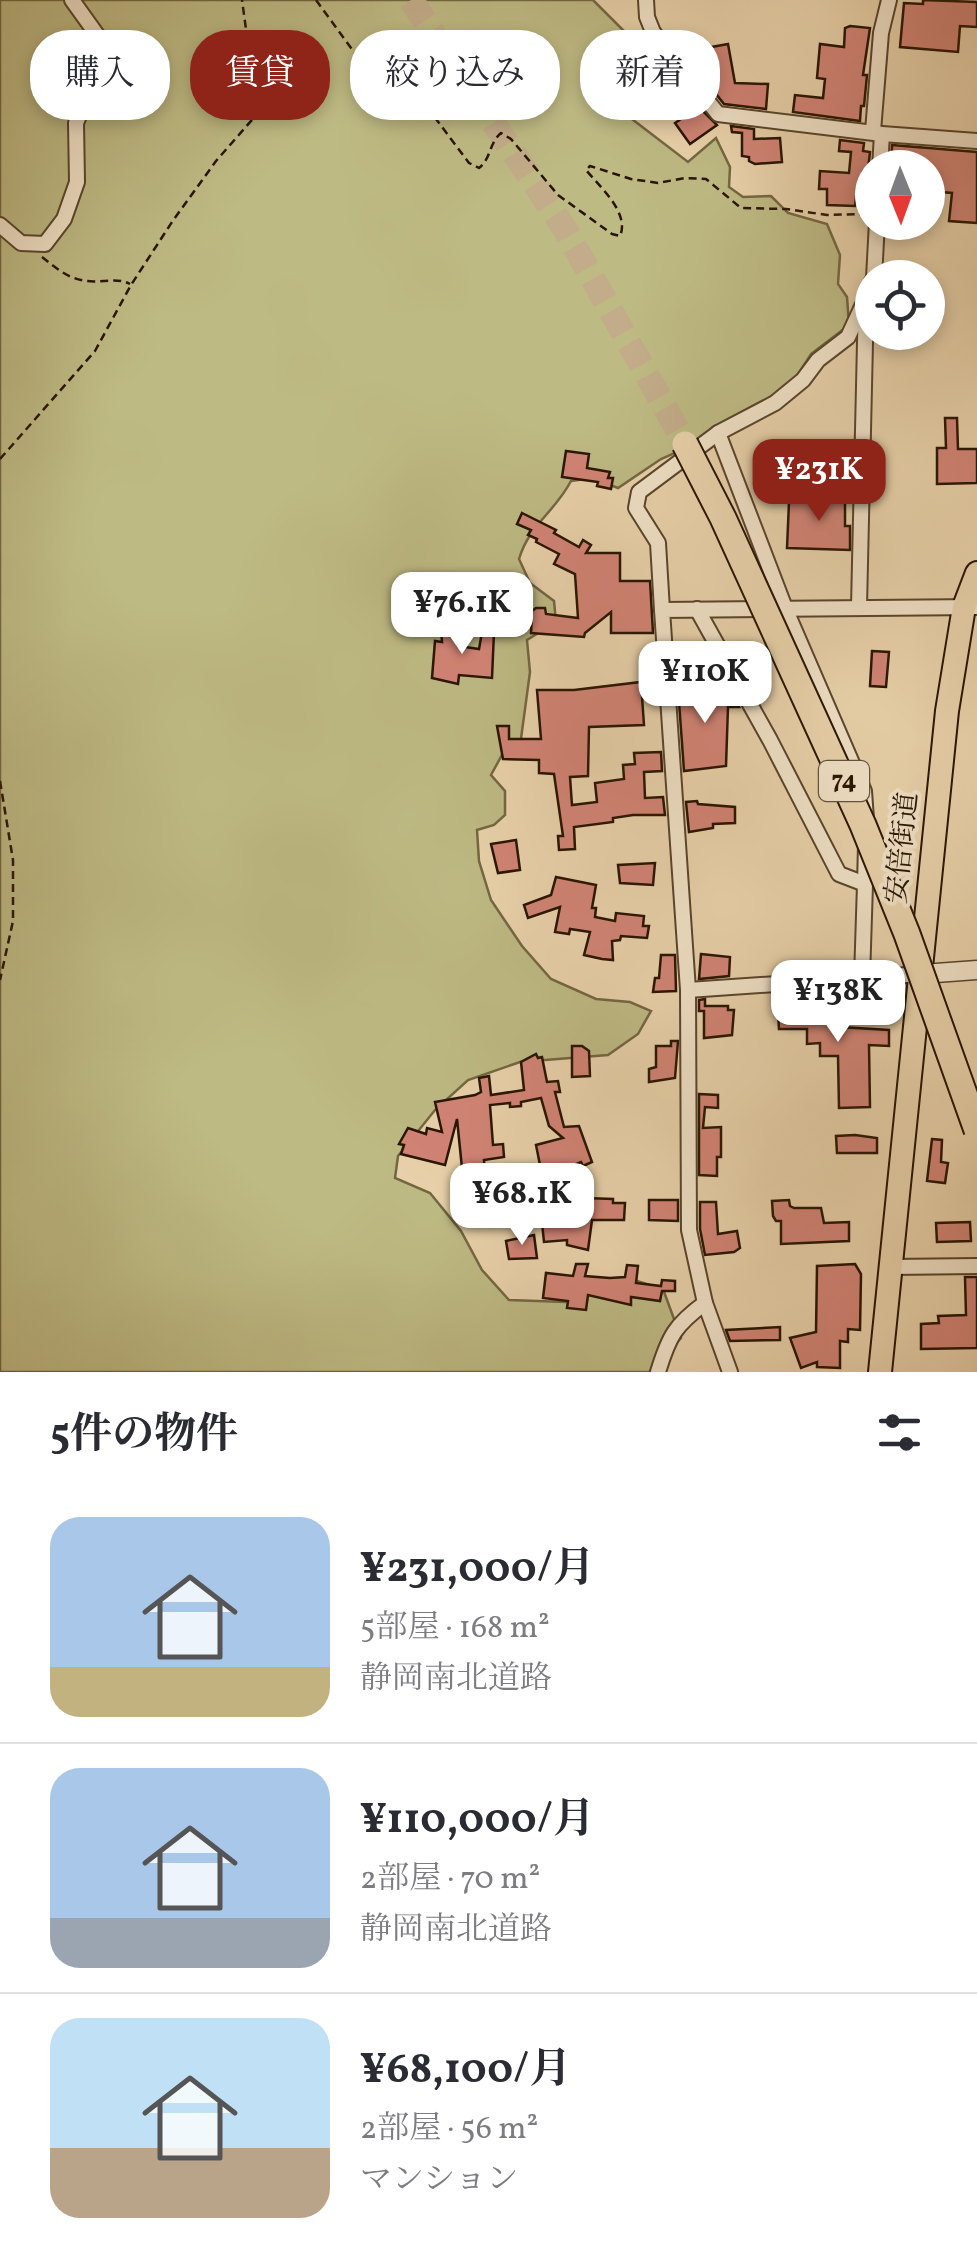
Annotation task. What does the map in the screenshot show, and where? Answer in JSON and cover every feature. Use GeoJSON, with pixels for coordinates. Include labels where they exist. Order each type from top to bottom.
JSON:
{"type":"FeatureCollection","features":[{"type":"Feature","properties":{"kind":"highway","name":"74"},"geometry":{"type":"LineString","coordinates":[[977,1085],[871,822],[749,556],[688,442],[863,824],[908,934],[977,1130]]}},
{"type":"Feature","properties":{"kind":"main road","name":"安倍街道"},"geometry":{"type":"LineString","coordinates":[[880,1372],[947,711],[977,572]]}},
{"type":"Feature","properties":{"kind":"street"},"geometry":{"type":"LineString","coordinates":[[0,225],[21,243],[46,244],[57,231],[77,182],[76,123],[81,111],[114,78],[115,60],[72,0]]}},
{"type":"Feature","properties":{"kind":"street"},"geometry":{"type":"LineString","coordinates":[[646,0],[653,32],[718,114],[977,140]]}},
{"type":"Feature","properties":{"kind":"street"},"geometry":{"type":"LineString","coordinates":[[879,150],[881,33],[889,0]]}},
{"type":"Feature","properties":{"kind":"street"},"geometry":{"type":"LineString","coordinates":[[730,1372],[706,1303],[689,1230],[688,990],[658,543],[636,508],[639,492],[718,434],[775,403],[803,380],[818,360],[848,336],[855,321]]}},
{"type":"Feature","properties":{"kind":"street"},"geometry":{"type":"LineString","coordinates":[[859,607],[865,350]]}},
{"type":"Feature","properties":{"kind":"street"},"geometry":{"type":"LineString","coordinates":[[718,434],[785,608],[864,791],[867,804],[862,978]]}},
{"type":"Feature","properties":{"kind":"street"},"geometry":{"type":"LineString","coordinates":[[662,610],[970,607]]}},
{"type":"Feature","properties":{"kind":"street"},"geometry":{"type":"LineString","coordinates":[[697,609],[838,874],[864,884]]}},
{"type":"Feature","properties":{"kind":"street"},"geometry":{"type":"LineString","coordinates":[[688,990],[977,970]]}},
{"type":"Feature","properties":{"kind":"street"},"geometry":{"type":"LineString","coordinates":[[892,1267],[977,1266]]}},
{"type":"Feature","properties":{"kind":"street"},"geometry":{"type":"LineString","coordinates":[[658,1372],[668,1338],[681,1320],[706,1303]]}},
{"type":"Feature","properties":{"kind":"path"},"geometry":{"type":"LineString","coordinates":[[0,459],[95,351],[131,286],[216,161],[258,113],[259,90],[248,52],[242,0]]}},
{"type":"Feature","properties":{"kind":"path"},"geometry":{"type":"LineString","coordinates":[[316,0],[362,63],[430,112],[470,163],[479,168],[486,162],[493,139],[501,133],[558,195],[612,234],[620,236],[624,227],[621,216],[586,170],[590,166],[658,183],[684,178],[706,180],[740,208],[855,214]]}},
{"type":"Feature","properties":{"kind":"path"},"geometry":{"type":"LineString","coordinates":[[21,243],[64,275],[86,281],[125,280],[131,286]]}},
{"type":"Feature","properties":{"kind":"path"},"geometry":{"type":"LineString","coordinates":[[0,781],[13,860],[13,920],[0,980]]}},
{"type":"Feature","properties":{"kind":"shaded area"},"geometry":{"type":"Polygon","coordinates":[[[0,0],[593,0],[623,30],[580,30],[580,120],[633,120],[688,162],[716,138],[730,167],[729,187],[743,197],[771,196],[788,213],[827,224],[840,255],[838,284],[847,297],[849,325],[811,354],[797,376],[772,397],[702,441],[661,459],[618,488],[592,478],[571,481],[523,547],[519,559],[530,583],[554,601],[556,622],[527,640],[530,672],[520,746],[503,753],[491,775],[505,791],[505,815],[494,825],[477,830],[479,861],[491,900],[522,946],[551,979],[596,999],[630,1002],[651,1011],[638,1034],[608,1055],[520,1062],[468,1080],[435,1110],[398,1156],[395,1178],[430,1193],[461,1231],[482,1270],[509,1300],[566,1302],[631,1279],[663,1289],[681,1338],[649,1372],[0,1372],[0,0]]]}},
{"type":"Feature","properties":{"kind":"building"},"geometry":{"type":"Polygon","coordinates":[[[923,0],[977,2],[977,27],[960,26],[958,52],[900,47],[904,3],[923,4],[923,0]]]}},
{"type":"Feature","properties":{"kind":"building"},"geometry":{"type":"Polygon","coordinates":[[[845,28],[870,28],[860,121],[793,112],[795,95],[823,98],[825,79],[817,78],[820,44],[844,47],[845,28]]]}},
{"type":"Feature","properties":{"kind":"building"},"geometry":{"type":"Polygon","coordinates":[[[728,44],[735,83],[768,84],[766,109],[724,104],[720,99],[720,45],[728,44]]]}},
{"type":"Feature","properties":{"kind":"building"},"geometry":{"type":"Polygon","coordinates":[[[712,120],[717,125],[690,144],[675,123],[712,120]]]}},
{"type":"Feature","properties":{"kind":"building"},"geometry":{"type":"Polygon","coordinates":[[[731,126],[754,129],[754,139],[780,138],[782,162],[749,161],[749,157],[742,156],[742,133],[732,132],[731,126]]]}},
{"type":"Feature","properties":{"kind":"building"},"geometry":{"type":"Polygon","coordinates":[[[840,140],[864,143],[863,150],[855,150],[855,206],[827,205],[827,189],[819,189],[820,171],[849,173],[851,152],[839,151],[840,140]]]}},
{"type":"Feature","properties":{"kind":"building"},"geometry":{"type":"Polygon","coordinates":[[[892,145],[977,152],[977,223],[949,221],[952,193],[945,192],[945,150],[892,150],[892,145]]]}},
{"type":"Feature","properties":{"kind":"building"},"geometry":{"type":"Polygon","coordinates":[[[945,418],[957,418],[958,449],[977,449],[977,483],[937,484],[937,448],[946,448],[945,418]]]}},
{"type":"Feature","properties":{"kind":"building"},"geometry":{"type":"Polygon","coordinates":[[[566,451],[589,454],[587,468],[610,472],[611,489],[597,486],[598,482],[562,477],[566,451]]]}},
{"type":"Feature","properties":{"kind":"building"},"geometry":{"type":"Polygon","coordinates":[[[822,492],[845,493],[850,550],[787,548],[789,502],[821,502],[822,492]]]}},
{"type":"Feature","properties":{"kind":"building"},"geometry":{"type":"Polygon","coordinates":[[[522,513],[579,547],[583,540],[591,545],[586,553],[620,553],[620,581],[650,581],[653,633],[611,633],[611,612],[584,637],[531,633],[532,611],[536,608],[545,608],[546,614],[578,618],[575,574],[554,564],[559,554],[536,542],[528,535],[531,530],[517,524],[522,513]]]}},
{"type":"Feature","properties":{"kind":"building"},"geometry":{"type":"Polygon","coordinates":[[[458,626],[458,646],[479,649],[482,632],[494,632],[492,678],[459,675],[458,684],[432,678],[435,641],[442,642],[441,628],[458,626]]]}},
{"type":"Feature","properties":{"kind":"building"},"geometry":{"type":"Polygon","coordinates":[[[872,651],[889,652],[886,687],[870,686],[872,651]]]}},
{"type":"Feature","properties":{"kind":"building"},"geometry":{"type":"Polygon","coordinates":[[[641,682],[644,725],[589,727],[588,776],[570,777],[572,805],[597,802],[595,783],[624,779],[623,765],[635,764],[634,753],[661,752],[662,771],[644,772],[645,798],[663,797],[665,815],[633,815],[574,827],[575,849],[559,850],[558,836],[563,836],[554,774],[539,773],[539,760],[503,759],[497,726],[509,726],[509,739],[541,739],[537,690],[641,682]]]}},
{"type":"Feature","properties":{"kind":"building"},"geometry":{"type":"Polygon","coordinates":[[[729,687],[739,707],[728,707],[726,766],[684,771],[678,688],[729,687]]]}},
{"type":"Feature","properties":{"kind":"building"},"geometry":{"type":"Polygon","coordinates":[[[686,802],[735,807],[735,823],[713,824],[713,828],[689,832],[686,802]]]}},
{"type":"Feature","properties":{"kind":"building"},"geometry":{"type":"Polygon","coordinates":[[[516,840],[520,870],[498,873],[491,844],[516,840]]]}},
{"type":"Feature","properties":{"kind":"building"},"geometry":{"type":"Polygon","coordinates":[[[655,863],[653,885],[620,883],[618,865],[655,863]]]}},
{"type":"Feature","properties":{"kind":"building"},"geometry":{"type":"Polygon","coordinates":[[[556,877],[596,885],[592,908],[596,908],[595,917],[615,921],[616,913],[644,916],[643,926],[649,926],[647,938],[621,936],[620,940],[612,941],[613,960],[602,959],[584,955],[590,932],[555,932],[560,907],[528,918],[524,905],[551,895],[556,877]]]}},
{"type":"Feature","properties":{"kind":"building"},"geometry":{"type":"Polygon","coordinates":[[[701,954],[730,957],[729,976],[699,979],[701,954]]]}},
{"type":"Feature","properties":{"kind":"building"},"geometry":{"type":"Polygon","coordinates":[[[661,955],[675,955],[676,991],[653,992],[661,955]]]}},
{"type":"Feature","properties":{"kind":"building"},"geometry":{"type":"Polygon","coordinates":[[[790,994],[790,1016],[810,1015],[811,996],[839,996],[840,1027],[889,1030],[889,1046],[869,1045],[870,1107],[839,1108],[838,1056],[820,1056],[820,1043],[807,1044],[807,1029],[779,1029],[777,995],[790,994]]]}},
{"type":"Feature","properties":{"kind":"building"},"geometry":{"type":"Polygon","coordinates":[[[705,999],[705,1006],[728,1006],[728,1010],[734,1010],[732,1035],[704,1038],[704,1011],[699,1011],[699,1000],[705,999]]]}},
{"type":"Feature","properties":{"kind":"building"},"geometry":{"type":"Polygon","coordinates":[[[671,1041],[678,1041],[675,1078],[649,1082],[649,1069],[656,1067],[656,1046],[671,1046],[671,1041]]]}},
{"type":"Feature","properties":{"kind":"building"},"geometry":{"type":"Polygon","coordinates":[[[572,1046],[589,1051],[590,1076],[572,1077],[572,1046]]]}},
{"type":"Feature","properties":{"kind":"building"},"geometry":{"type":"Polygon","coordinates":[[[536,1054],[542,1057],[547,1082],[558,1081],[560,1092],[555,1092],[564,1127],[579,1126],[592,1162],[561,1170],[565,1203],[585,1203],[585,1198],[625,1203],[624,1220],[592,1220],[588,1250],[567,1245],[567,1240],[544,1242],[536,1145],[563,1138],[549,1126],[541,1098],[521,1102],[521,1106],[490,1105],[493,1145],[503,1144],[504,1157],[484,1160],[486,1185],[464,1188],[457,1119],[445,1165],[401,1154],[404,1145],[399,1144],[408,1128],[426,1134],[427,1128],[442,1132],[435,1102],[481,1092],[479,1078],[489,1076],[491,1095],[524,1090],[521,1062],[536,1054]]]}},
{"type":"Feature","properties":{"kind":"building"},"geometry":{"type":"Polygon","coordinates":[[[699,1094],[718,1095],[718,1108],[705,1107],[703,1128],[721,1127],[717,1176],[699,1175],[699,1094]]]}},
{"type":"Feature","properties":{"kind":"building"},"geometry":{"type":"Polygon","coordinates":[[[836,1136],[877,1138],[877,1153],[837,1153],[836,1136]]]}},
{"type":"Feature","properties":{"kind":"building"},"geometry":{"type":"Polygon","coordinates":[[[932,1139],[942,1140],[941,1162],[948,1163],[945,1183],[927,1181],[932,1139]]]}},
{"type":"Feature","properties":{"kind":"building"},"geometry":{"type":"Polygon","coordinates":[[[649,1200],[678,1200],[678,1221],[649,1220],[649,1200]]]}},
{"type":"Feature","properties":{"kind":"building"},"geometry":{"type":"Polygon","coordinates":[[[789,1200],[794,1208],[821,1208],[824,1223],[849,1222],[849,1241],[781,1244],[781,1221],[773,1216],[772,1201],[789,1200]]]}},
{"type":"Feature","properties":{"kind":"building"},"geometry":{"type":"Polygon","coordinates":[[[700,1202],[716,1202],[718,1234],[737,1231],[740,1248],[705,1255],[700,1202]]]}},
{"type":"Feature","properties":{"kind":"building"},"geometry":{"type":"Polygon","coordinates":[[[970,1222],[971,1241],[937,1242],[936,1223],[970,1222]]]}},
{"type":"Feature","properties":{"kind":"building"},"geometry":{"type":"Polygon","coordinates":[[[534,1235],[537,1258],[509,1259],[506,1241],[534,1235]]]}},
{"type":"Feature","properties":{"kind":"building"},"geometry":{"type":"Polygon","coordinates":[[[576,1264],[588,1264],[585,1276],[610,1278],[625,1277],[627,1265],[638,1266],[636,1283],[661,1286],[662,1280],[675,1281],[675,1291],[662,1291],[660,1301],[631,1297],[631,1305],[588,1295],[586,1310],[567,1308],[568,1301],[543,1298],[546,1273],[573,1276],[576,1264]]]}},
{"type":"Feature","properties":{"kind":"building"},"geometry":{"type":"Polygon","coordinates":[[[855,1264],[861,1274],[860,1330],[848,1329],[848,1342],[840,1341],[840,1368],[817,1367],[817,1362],[801,1368],[790,1338],[816,1332],[817,1266],[855,1264]]]}},
{"type":"Feature","properties":{"kind":"building"},"geometry":{"type":"Polygon","coordinates":[[[965,1277],[977,1277],[977,1348],[921,1349],[921,1324],[939,1323],[938,1316],[966,1315],[965,1277]]]}},
{"type":"Feature","properties":{"kind":"building"},"geometry":{"type":"Polygon","coordinates":[[[780,1327],[780,1340],[730,1341],[726,1330],[780,1327]]]}},
{"type":"Feature","properties":{"kind":"tunnel"},"geometry":{"type":"LineString","coordinates":[[411,0],[566,231],[679,432]]}}]}
